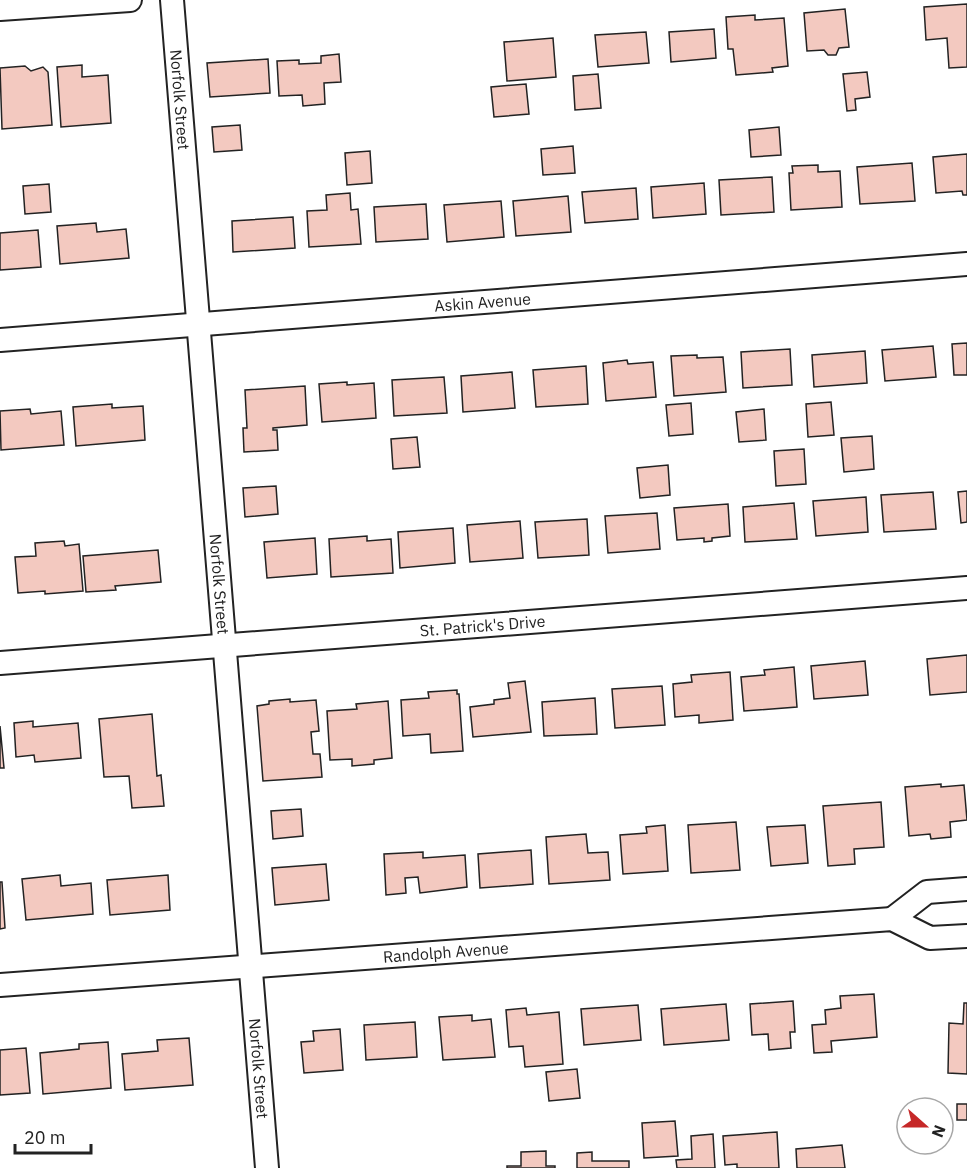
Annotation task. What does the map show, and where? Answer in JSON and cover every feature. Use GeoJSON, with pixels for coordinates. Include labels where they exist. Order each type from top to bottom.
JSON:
{"type":"FeatureCollection","features":[{"type":"Feature","properties":{"kind":"street"},"geometry":{"type":"LineString","coordinates":[[0,9],[130,0]]}},
{"type":"Feature","properties":{"kind":"street","name":"Norfolk Street"},"geometry":{"type":"LineString","coordinates":[[172,0],[267,1168]]}},
{"type":"Feature","properties":{"kind":"street","name":"Askin Avenue"},"geometry":{"type":"LineString","coordinates":[[0,339],[967,264]]}},
{"type":"Feature","properties":{"kind":"street","name":"St. Patrick's Drive"},"geometry":{"type":"LineString","coordinates":[[0,663],[967,588]]}},
{"type":"Feature","properties":{"kind":"street"},"geometry":{"type":"LineString","coordinates":[[967,889],[927,892],[892,919],[930,938],[967,936]]}},
{"type":"Feature","properties":{"kind":"street","name":"Randolph Avenue"},"geometry":{"type":"LineString","coordinates":[[0,985],[892,919]]}},
{"type":"Feature","properties":{"kind":"building"},"geometry":{"type":"Polygon","coordinates":[[[967,4],[967,67],[949,68],[947,38],[926,40],[924,7],[967,4]]]}},
{"type":"Feature","properties":{"kind":"building"},"geometry":{"type":"Polygon","coordinates":[[[845,9],[849,47],[839,48],[836,55],[828,55],[824,50],[807,51],[804,13],[845,9]]]}},
{"type":"Feature","properties":{"kind":"building"},"geometry":{"type":"Polygon","coordinates":[[[755,15],[755,20],[784,18],[788,66],[772,68],[773,72],[736,75],[733,49],[728,49],[726,17],[755,15]]]}},
{"type":"Feature","properties":{"kind":"building"},"geometry":{"type":"Polygon","coordinates":[[[714,29],[716,58],[671,62],[669,32],[714,29]]]}},
{"type":"Feature","properties":{"kind":"building"},"geometry":{"type":"Polygon","coordinates":[[[646,32],[649,63],[598,67],[595,35],[646,32]]]}},
{"type":"Feature","properties":{"kind":"building"},"geometry":{"type":"Polygon","coordinates":[[[553,38],[556,77],[507,81],[504,42],[553,38]]]}},
{"type":"Feature","properties":{"kind":"building"},"geometry":{"type":"Polygon","coordinates":[[[339,54],[341,82],[324,83],[325,104],[303,106],[302,95],[279,96],[277,61],[299,60],[299,64],[321,63],[321,56],[339,54]]]}},
{"type":"Feature","properties":{"kind":"building"},"geometry":{"type":"Polygon","coordinates":[[[268,59],[270,93],[210,97],[207,63],[268,59]]]}},
{"type":"Feature","properties":{"kind":"building"},"geometry":{"type":"Polygon","coordinates":[[[82,65],[82,77],[108,75],[111,123],[61,127],[57,67],[82,65]]]}},
{"type":"Feature","properties":{"kind":"building"},"geometry":{"type":"Polygon","coordinates":[[[25,66],[31,71],[43,67],[48,72],[52,125],[2,129],[0,68],[25,66]]]}},
{"type":"Feature","properties":{"kind":"building"},"geometry":{"type":"Polygon","coordinates":[[[867,72],[870,97],[855,99],[856,110],[847,111],[843,74],[867,72]]]}},
{"type":"Feature","properties":{"kind":"building"},"geometry":{"type":"Polygon","coordinates":[[[598,74],[601,108],[575,110],[573,76],[598,74]]]}},
{"type":"Feature","properties":{"kind":"building"},"geometry":{"type":"Polygon","coordinates":[[[526,84],[529,114],[494,117],[491,87],[526,84]]]}},
{"type":"Feature","properties":{"kind":"building"},"geometry":{"type":"Polygon","coordinates":[[[240,125],[242,150],[214,152],[212,127],[240,125]]]}},
{"type":"Feature","properties":{"kind":"building"},"geometry":{"type":"Polygon","coordinates":[[[779,127],[781,155],[751,157],[749,130],[779,127]]]}},
{"type":"Feature","properties":{"kind":"building"},"geometry":{"type":"Polygon","coordinates":[[[573,146],[575,173],[543,175],[541,149],[573,146]]]}},
{"type":"Feature","properties":{"kind":"building"},"geometry":{"type":"Polygon","coordinates":[[[370,151],[372,183],[347,185],[345,153],[370,151]]]}},
{"type":"Feature","properties":{"kind":"building"},"geometry":{"type":"Polygon","coordinates":[[[967,154],[967,195],[963,195],[962,191],[936,193],[933,157],[967,154]]]}},
{"type":"Feature","properties":{"kind":"building"},"geometry":{"type":"Polygon","coordinates":[[[912,163],[915,201],[860,204],[857,167],[912,163]]]}},
{"type":"Feature","properties":{"kind":"building"},"geometry":{"type":"Polygon","coordinates":[[[818,165],[818,172],[840,171],[842,207],[791,210],[789,173],[793,173],[792,166],[818,165]]]}},
{"type":"Feature","properties":{"kind":"building"},"geometry":{"type":"Polygon","coordinates":[[[772,177],[774,212],[721,215],[719,180],[772,177]]]}},
{"type":"Feature","properties":{"kind":"building"},"geometry":{"type":"Polygon","coordinates":[[[704,183],[706,214],[653,218],[651,187],[704,183]]]}},
{"type":"Feature","properties":{"kind":"building"},"geometry":{"type":"Polygon","coordinates":[[[49,184],[51,212],[25,214],[23,186],[49,184]]]}},
{"type":"Feature","properties":{"kind":"building"},"geometry":{"type":"Polygon","coordinates":[[[636,188],[638,219],[585,223],[582,192],[636,188]]]}},
{"type":"Feature","properties":{"kind":"building"},"geometry":{"type":"Polygon","coordinates":[[[350,193],[351,210],[358,209],[361,244],[309,247],[307,211],[327,210],[326,195],[350,193]]]}},
{"type":"Feature","properties":{"kind":"building"},"geometry":{"type":"Polygon","coordinates":[[[568,196],[571,232],[516,236],[513,201],[568,196]]]}},
{"type":"Feature","properties":{"kind":"building"},"geometry":{"type":"Polygon","coordinates":[[[501,201],[504,237],[447,242],[444,205],[501,201]]]}},
{"type":"Feature","properties":{"kind":"building"},"geometry":{"type":"Polygon","coordinates":[[[426,204],[428,239],[376,242],[374,207],[426,204]]]}},
{"type":"Feature","properties":{"kind":"building"},"geometry":{"type":"Polygon","coordinates":[[[293,217],[295,248],[233,252],[232,221],[293,217]]]}},
{"type":"Feature","properties":{"kind":"building"},"geometry":{"type":"Polygon","coordinates":[[[96,223],[97,232],[126,229],[129,258],[60,264],[57,226],[96,223]]]}},
{"type":"Feature","properties":{"kind":"building"},"geometry":{"type":"Polygon","coordinates":[[[38,230],[41,267],[0,270],[0,233],[38,230]]]}},
{"type":"Feature","properties":{"kind":"building"},"geometry":{"type":"Polygon","coordinates":[[[967,343],[967,375],[954,375],[952,344],[967,343]]]}},
{"type":"Feature","properties":{"kind":"building"},"geometry":{"type":"Polygon","coordinates":[[[933,346],[936,377],[885,381],[882,350],[933,346]]]}},
{"type":"Feature","properties":{"kind":"building"},"geometry":{"type":"Polygon","coordinates":[[[790,349],[792,385],[743,388],[741,352],[790,349]]]}},
{"type":"Feature","properties":{"kind":"building"},"geometry":{"type":"Polygon","coordinates":[[[865,351],[867,383],[814,387],[812,355],[865,351]]]}},
{"type":"Feature","properties":{"kind":"building"},"geometry":{"type":"Polygon","coordinates":[[[697,355],[697,358],[723,357],[726,392],[674,396],[671,356],[697,355]]]}},
{"type":"Feature","properties":{"kind":"building"},"geometry":{"type":"Polygon","coordinates":[[[627,360],[628,364],[653,362],[656,397],[606,401],[603,363],[627,360]]]}},
{"type":"Feature","properties":{"kind":"building"},"geometry":{"type":"Polygon","coordinates":[[[586,366],[588,404],[536,407],[533,370],[586,366]]]}},
{"type":"Feature","properties":{"kind":"building"},"geometry":{"type":"Polygon","coordinates":[[[512,372],[515,408],[463,412],[461,376],[512,372]]]}},
{"type":"Feature","properties":{"kind":"building"},"geometry":{"type":"Polygon","coordinates":[[[444,377],[447,413],[394,416],[392,380],[444,377]]]}},
{"type":"Feature","properties":{"kind":"building"},"geometry":{"type":"Polygon","coordinates":[[[347,382],[347,385],[374,383],[376,418],[322,422],[319,384],[347,382]]]}},
{"type":"Feature","properties":{"kind":"building"},"geometry":{"type":"Polygon","coordinates":[[[305,386],[307,425],[273,428],[277,430],[278,450],[244,452],[243,428],[247,428],[245,390],[305,386]]]}},
{"type":"Feature","properties":{"kind":"building"},"geometry":{"type":"Polygon","coordinates":[[[831,402],[834,435],[808,437],[806,404],[831,402]]]}},
{"type":"Feature","properties":{"kind":"building"},"geometry":{"type":"Polygon","coordinates":[[[691,403],[693,434],[669,436],[666,405],[691,403]]]}},
{"type":"Feature","properties":{"kind":"building"},"geometry":{"type":"Polygon","coordinates":[[[112,404],[112,408],[143,406],[145,440],[76,446],[73,407],[112,404]]]}},
{"type":"Feature","properties":{"kind":"building"},"geometry":{"type":"Polygon","coordinates":[[[30,409],[31,414],[61,411],[64,445],[1,450],[0,411],[30,409]]]}},
{"type":"Feature","properties":{"kind":"building"},"geometry":{"type":"Polygon","coordinates":[[[764,409],[766,440],[739,442],[736,412],[764,409]]]}},
{"type":"Feature","properties":{"kind":"building"},"geometry":{"type":"Polygon","coordinates":[[[872,436],[874,469],[844,472],[841,438],[872,436]]]}},
{"type":"Feature","properties":{"kind":"building"},"geometry":{"type":"Polygon","coordinates":[[[417,437],[420,467],[393,469],[391,439],[417,437]]]}},
{"type":"Feature","properties":{"kind":"building"},"geometry":{"type":"Polygon","coordinates":[[[804,449],[806,484],[776,486],[774,451],[804,449]]]}},
{"type":"Feature","properties":{"kind":"building"},"geometry":{"type":"Polygon","coordinates":[[[668,465],[670,495],[640,498],[637,468],[668,465]]]}},
{"type":"Feature","properties":{"kind":"building"},"geometry":{"type":"Polygon","coordinates":[[[276,486],[278,514],[245,517],[243,488],[276,486]]]}},
{"type":"Feature","properties":{"kind":"building"},"geometry":{"type":"Polygon","coordinates":[[[967,491],[967,522],[961,523],[958,492],[967,491]]]}},
{"type":"Feature","properties":{"kind":"building"},"geometry":{"type":"Polygon","coordinates":[[[933,492],[936,529],[884,532],[881,495],[933,492]]]}},
{"type":"Feature","properties":{"kind":"building"},"geometry":{"type":"Polygon","coordinates":[[[866,497],[868,532],[816,536],[813,501],[866,497]]]}},
{"type":"Feature","properties":{"kind":"building"},"geometry":{"type":"Polygon","coordinates":[[[794,503],[797,539],[745,542],[743,507],[794,503]]]}},
{"type":"Feature","properties":{"kind":"building"},"geometry":{"type":"Polygon","coordinates":[[[728,504],[730,536],[712,538],[712,541],[704,542],[704,538],[677,540],[674,508],[728,504]]]}},
{"type":"Feature","properties":{"kind":"building"},"geometry":{"type":"Polygon","coordinates":[[[657,513],[660,549],[608,553],[605,516],[657,513]]]}},
{"type":"Feature","properties":{"kind":"building"},"geometry":{"type":"Polygon","coordinates":[[[587,519],[589,555],[538,558],[535,522],[587,519]]]}},
{"type":"Feature","properties":{"kind":"building"},"geometry":{"type":"Polygon","coordinates":[[[520,521],[523,558],[470,562],[467,525],[520,521]]]}},
{"type":"Feature","properties":{"kind":"building"},"geometry":{"type":"Polygon","coordinates":[[[453,528],[455,563],[400,568],[398,532],[453,528]]]}},
{"type":"Feature","properties":{"kind":"building"},"geometry":{"type":"Polygon","coordinates":[[[367,536],[367,541],[391,539],[393,573],[331,577],[329,539],[367,536]]]}},
{"type":"Feature","properties":{"kind":"building"},"geometry":{"type":"Polygon","coordinates":[[[315,538],[317,574],[267,578],[264,542],[315,538]]]}},
{"type":"Feature","properties":{"kind":"building"},"geometry":{"type":"Polygon","coordinates":[[[64,541],[65,546],[79,544],[83,591],[45,594],[45,591],[18,593],[15,557],[36,556],[35,543],[64,541]]]}},
{"type":"Feature","properties":{"kind":"building"},"geometry":{"type":"Polygon","coordinates":[[[158,550],[161,582],[115,586],[116,590],[86,592],[83,556],[158,550]]]}},
{"type":"Feature","properties":{"kind":"building"},"geometry":{"type":"Polygon","coordinates":[[[967,655],[967,692],[930,695],[927,659],[967,655]]]}},
{"type":"Feature","properties":{"kind":"building"},"geometry":{"type":"Polygon","coordinates":[[[865,661],[868,695],[814,699],[811,666],[865,661]]]}},
{"type":"Feature","properties":{"kind":"building"},"geometry":{"type":"Polygon","coordinates":[[[794,667],[797,707],[744,711],[741,677],[765,675],[764,670],[794,667]]]}},
{"type":"Feature","properties":{"kind":"building"},"geometry":{"type":"Polygon","coordinates":[[[730,672],[733,720],[699,723],[699,715],[675,717],[673,684],[692,682],[691,675],[730,672]]]}},
{"type":"Feature","properties":{"kind":"building"},"geometry":{"type":"Polygon","coordinates":[[[525,681],[531,732],[473,737],[470,707],[494,704],[494,700],[510,698],[508,683],[525,681]]]}},
{"type":"Feature","properties":{"kind":"building"},"geometry":{"type":"Polygon","coordinates":[[[662,686],[665,725],[615,728],[612,689],[662,686]]]}},
{"type":"Feature","properties":{"kind":"building"},"geometry":{"type":"Polygon","coordinates":[[[457,690],[463,751],[431,753],[430,734],[403,736],[401,700],[429,698],[428,692],[457,690]]]}},
{"type":"Feature","properties":{"kind":"building"},"geometry":{"type":"Polygon","coordinates":[[[595,698],[597,734],[544,736],[542,702],[595,698]]]}},
{"type":"Feature","properties":{"kind":"building"},"geometry":{"type":"Polygon","coordinates":[[[290,699],[290,702],[316,700],[319,731],[311,732],[313,754],[320,754],[322,777],[263,781],[257,706],[269,704],[269,701],[290,699]]]}},
{"type":"Feature","properties":{"kind":"building"},"geometry":{"type":"Polygon","coordinates":[[[388,701],[392,758],[374,760],[374,764],[352,766],[352,759],[330,760],[327,711],[357,709],[356,704],[388,701]]]}},
{"type":"Feature","properties":{"kind":"building"},"geometry":{"type":"Polygon","coordinates":[[[152,714],[157,776],[161,775],[164,806],[132,808],[129,776],[104,777],[99,719],[152,714]]]}},
{"type":"Feature","properties":{"kind":"building"},"geometry":{"type":"Polygon","coordinates":[[[33,721],[33,727],[78,723],[81,758],[35,762],[34,755],[16,757],[14,723],[33,721]]]}},
{"type":"Feature","properties":{"kind":"building"},"geometry":{"type":"Polygon","coordinates":[[[0,726],[4,768],[0,768],[0,726]]]}},
{"type":"Feature","properties":{"kind":"building"},"geometry":{"type":"Polygon","coordinates":[[[941,784],[941,787],[964,785],[967,820],[950,822],[951,837],[931,839],[930,834],[909,836],[905,787],[941,784]]]}},
{"type":"Feature","properties":{"kind":"building"},"geometry":{"type":"Polygon","coordinates":[[[881,802],[884,847],[854,849],[855,864],[828,866],[823,806],[881,802]]]}},
{"type":"Feature","properties":{"kind":"building"},"geometry":{"type":"Polygon","coordinates":[[[301,809],[303,836],[273,839],[271,811],[301,809]]]}},
{"type":"Feature","properties":{"kind":"building"},"geometry":{"type":"Polygon","coordinates":[[[736,822],[740,870],[691,873],[688,825],[736,822]]]}},
{"type":"Feature","properties":{"kind":"building"},"geometry":{"type":"Polygon","coordinates":[[[665,825],[668,871],[623,874],[620,835],[647,833],[646,827],[665,825]]]}},
{"type":"Feature","properties":{"kind":"building"},"geometry":{"type":"Polygon","coordinates":[[[805,825],[808,863],[771,866],[767,827],[805,825]]]}},
{"type":"Feature","properties":{"kind":"building"},"geometry":{"type":"Polygon","coordinates":[[[586,834],[588,853],[608,852],[610,880],[549,884],[546,837],[586,834]]]}},
{"type":"Feature","properties":{"kind":"building"},"geometry":{"type":"Polygon","coordinates":[[[531,850],[533,884],[480,888],[478,854],[531,850]]]}},
{"type":"Feature","properties":{"kind":"building"},"geometry":{"type":"Polygon","coordinates":[[[423,852],[423,858],[465,855],[467,887],[420,893],[418,877],[405,878],[406,893],[386,895],[384,854],[423,852]]]}},
{"type":"Feature","properties":{"kind":"building"},"geometry":{"type":"Polygon","coordinates":[[[326,864],[329,900],[275,905],[272,868],[326,864]]]}},
{"type":"Feature","properties":{"kind":"building"},"geometry":{"type":"Polygon","coordinates":[[[60,875],[61,886],[91,883],[93,914],[26,920],[22,879],[60,875]]]}},
{"type":"Feature","properties":{"kind":"building"},"geometry":{"type":"Polygon","coordinates":[[[168,875],[170,910],[110,915],[107,880],[168,875]]]}},
{"type":"Feature","properties":{"kind":"building"},"geometry":{"type":"Polygon","coordinates":[[[0,882],[2,882],[5,928],[0,929],[0,882]]]}},
{"type":"Feature","properties":{"kind":"building"},"geometry":{"type":"Polygon","coordinates":[[[874,994],[877,1037],[831,1041],[832,1052],[814,1053],[812,1025],[826,1024],[825,1010],[841,1008],[840,996],[874,994]]]}},
{"type":"Feature","properties":{"kind":"building"},"geometry":{"type":"Polygon","coordinates":[[[793,1001],[795,1032],[790,1032],[791,1048],[769,1050],[768,1034],[752,1035],[750,1004],[793,1001]]]}},
{"type":"Feature","properties":{"kind":"building"},"geometry":{"type":"Polygon","coordinates":[[[964,1003],[967,1003],[967,1074],[948,1073],[949,1023],[963,1024],[964,1003]]]}},
{"type":"Feature","properties":{"kind":"building"},"geometry":{"type":"Polygon","coordinates":[[[726,1004],[729,1040],[664,1045],[661,1009],[726,1004]]]}},
{"type":"Feature","properties":{"kind":"building"},"geometry":{"type":"Polygon","coordinates":[[[638,1005],[641,1040],[584,1045],[581,1009],[638,1005]]]}},
{"type":"Feature","properties":{"kind":"building"},"geometry":{"type":"Polygon","coordinates":[[[526,1008],[527,1015],[559,1012],[563,1064],[525,1067],[523,1046],[509,1047],[506,1010],[526,1008]]]}},
{"type":"Feature","properties":{"kind":"building"},"geometry":{"type":"Polygon","coordinates":[[[472,1015],[472,1021],[491,1019],[495,1057],[443,1060],[439,1017],[472,1015]]]}},
{"type":"Feature","properties":{"kind":"building"},"geometry":{"type":"Polygon","coordinates":[[[415,1022],[417,1057],[366,1060],[364,1025],[415,1022]]]}},
{"type":"Feature","properties":{"kind":"building"},"geometry":{"type":"Polygon","coordinates":[[[340,1029],[343,1070],[304,1073],[301,1042],[314,1041],[313,1031],[340,1029]]]}},
{"type":"Feature","properties":{"kind":"building"},"geometry":{"type":"Polygon","coordinates":[[[189,1038],[193,1085],[125,1090],[122,1054],[158,1051],[157,1040],[189,1038]]]}},
{"type":"Feature","properties":{"kind":"building"},"geometry":{"type":"Polygon","coordinates":[[[108,1042],[111,1088],[43,1094],[40,1053],[79,1049],[79,1044],[108,1042]]]}},
{"type":"Feature","properties":{"kind":"building"},"geometry":{"type":"Polygon","coordinates":[[[26,1048],[30,1093],[0,1095],[0,1050],[26,1048]]]}},
{"type":"Feature","properties":{"kind":"building"},"geometry":{"type":"Polygon","coordinates":[[[577,1069],[580,1098],[549,1101],[546,1072],[577,1069]]]}},
{"type":"Feature","properties":{"kind":"building"},"geometry":{"type":"Polygon","coordinates":[[[957,1104],[967,1104],[967,1120],[957,1120],[957,1104]]]}},
{"type":"Feature","properties":{"kind":"building"},"geometry":{"type":"Polygon","coordinates":[[[675,1121],[678,1156],[644,1158],[642,1123],[675,1121]]]}},
{"type":"Feature","properties":{"kind":"building"},"geometry":{"type":"Polygon","coordinates":[[[777,1132],[779,1168],[737,1168],[737,1164],[725,1165],[723,1136],[777,1132]]]}},
{"type":"Feature","properties":{"kind":"building"},"geometry":{"type":"Polygon","coordinates":[[[713,1134],[715,1168],[677,1168],[676,1160],[692,1159],[691,1136],[713,1134]]]}},
{"type":"Feature","properties":{"kind":"building"},"geometry":{"type":"Polygon","coordinates":[[[842,1145],[845,1168],[797,1168],[796,1149],[842,1145]]]}},
{"type":"Feature","properties":{"kind":"building"},"geometry":{"type":"Polygon","coordinates":[[[546,1151],[546,1166],[555,1166],[555,1168],[507,1168],[507,1166],[521,1166],[521,1152],[546,1151]]]}},
{"type":"Feature","properties":{"kind":"building"},"geometry":{"type":"Polygon","coordinates":[[[592,1152],[592,1161],[629,1161],[629,1168],[577,1168],[577,1153],[592,1152]]]}}]}
